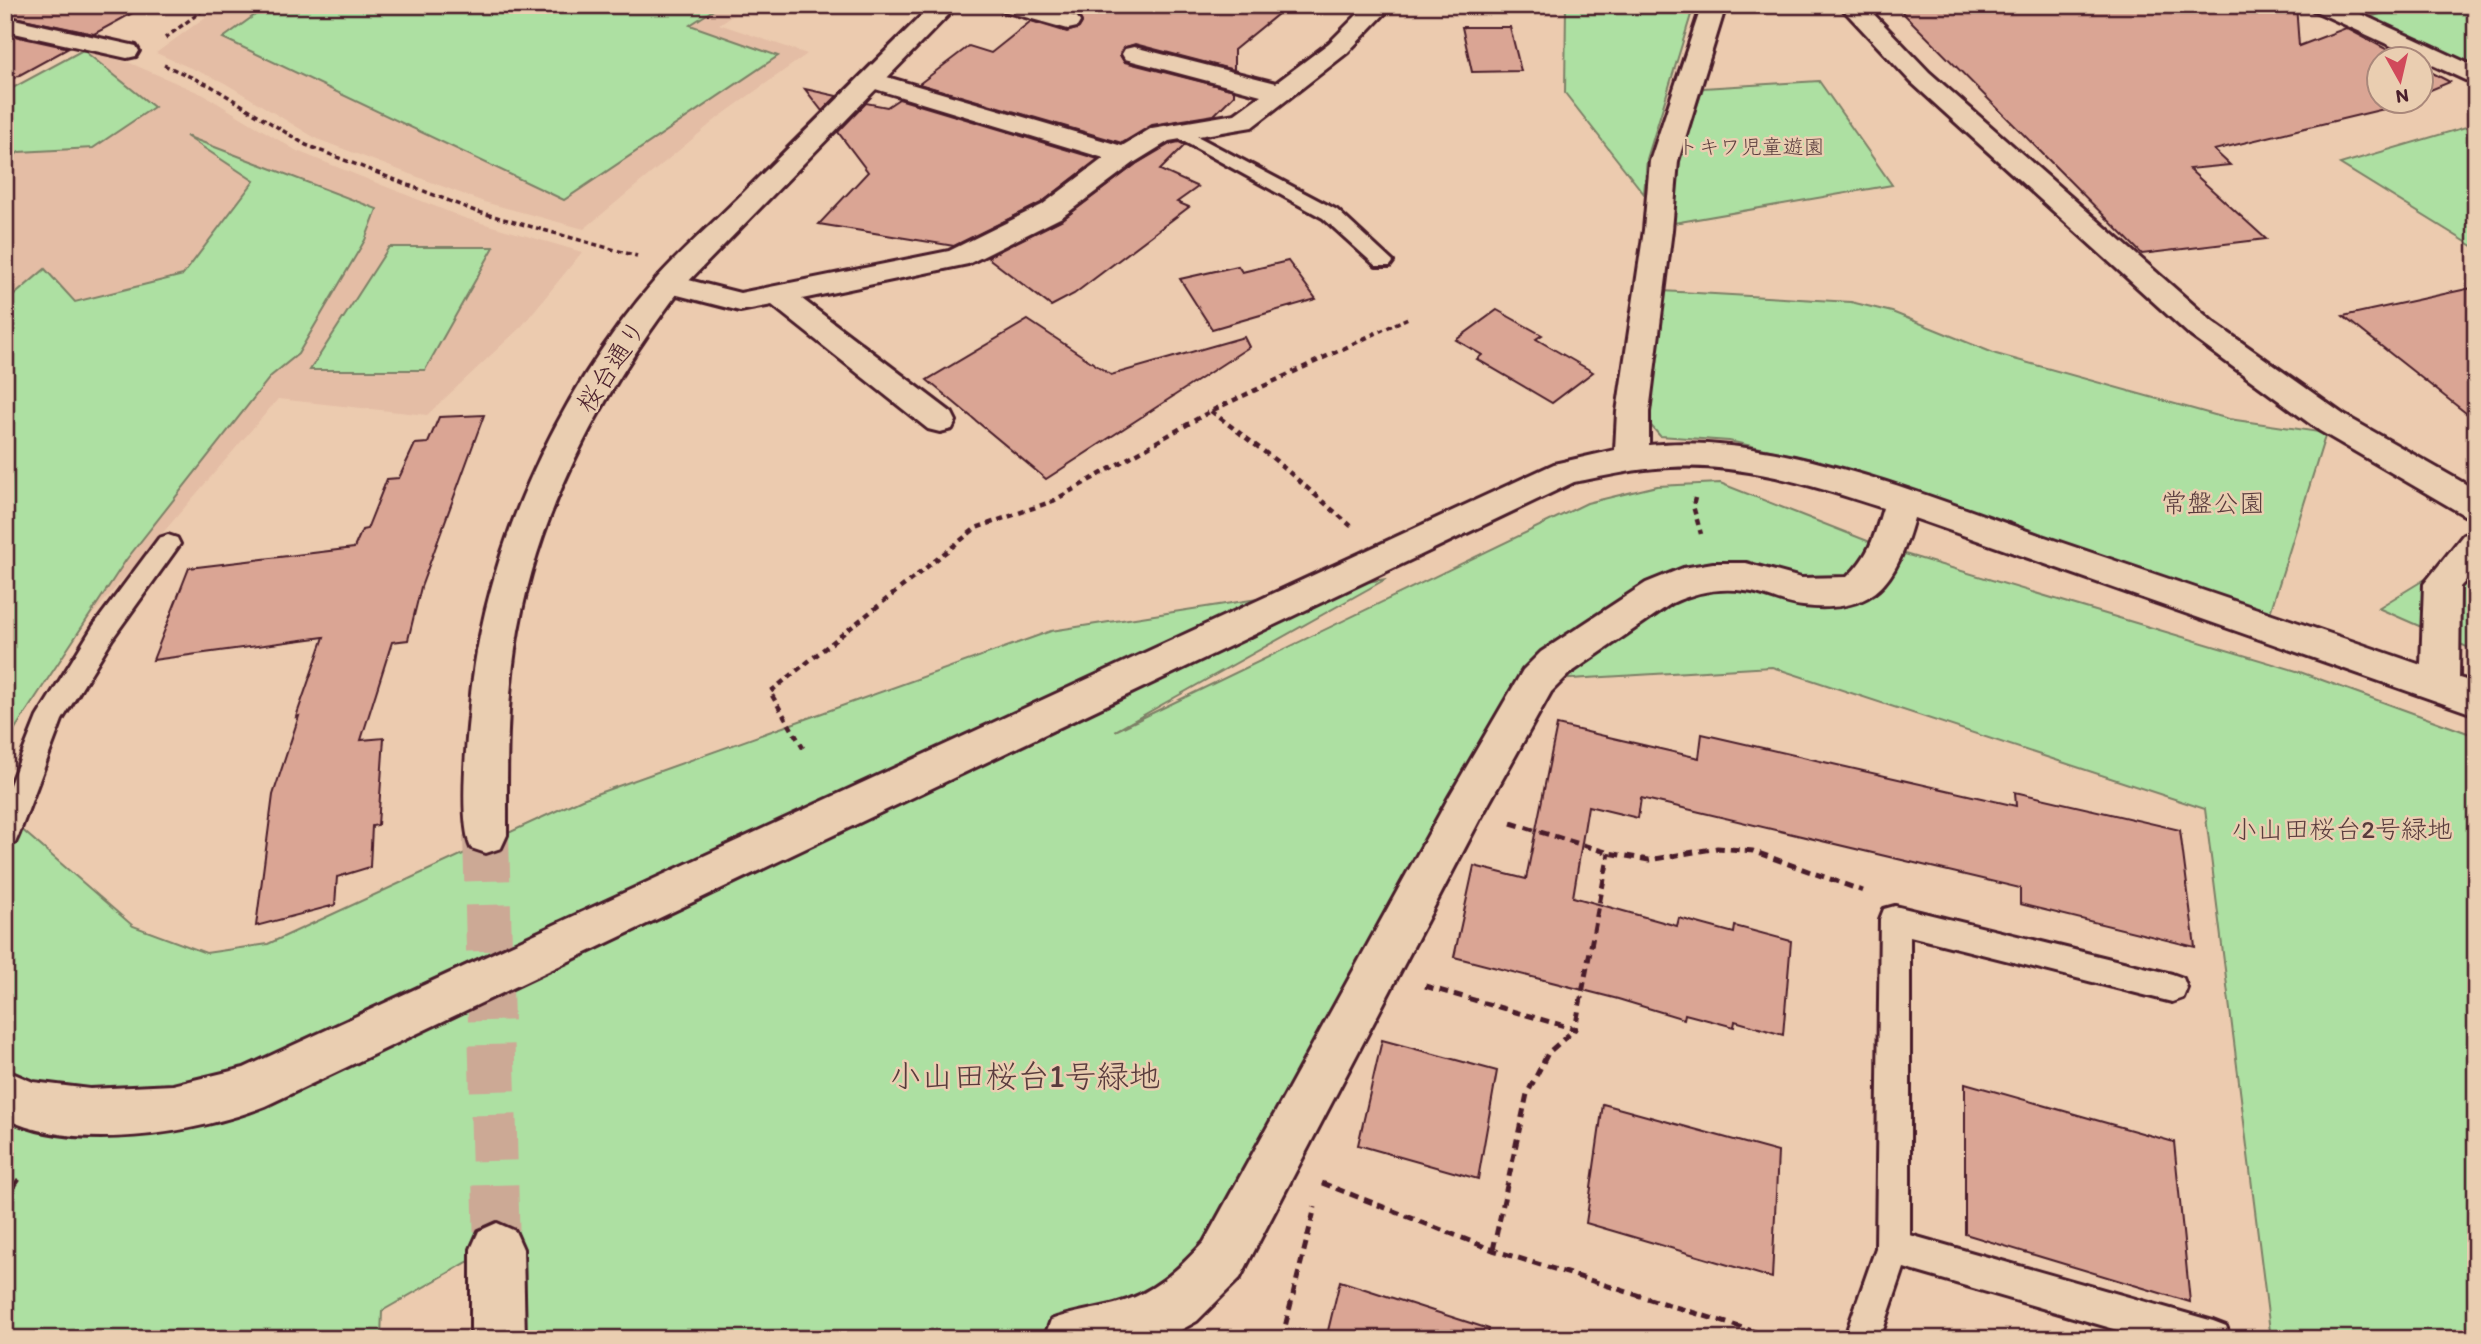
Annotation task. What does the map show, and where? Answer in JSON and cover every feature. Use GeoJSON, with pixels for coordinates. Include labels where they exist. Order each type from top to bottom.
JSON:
{"type":"FeatureCollection","features":[{"type":"Feature","properties":{"kind":"street"},"geometry":{"type":"LineString","coordinates":[[6,32],[37,5]]}},
{"type":"Feature","properties":{"kind":"street","name":"桜台通り"},"geometry":{"type":"LineString","coordinates":[[486,835],[489,707],[495,657],[515,568],[562,446],[593,389],[633,328],[669,284],[946,5]]}},
{"type":"Feature","properties":{"kind":"street"},"geometry":{"type":"LineString","coordinates":[[1008,5],[1068,22]]}},
{"type":"Feature","properties":{"kind":"street"},"geometry":{"type":"LineString","coordinates":[[669,284],[740,302],[958,258],[1052,211],[1125,156],[1161,134],[1242,121],[1338,48],[1381,5]]}},
{"type":"Feature","properties":{"kind":"street"},"geometry":{"type":"LineString","coordinates":[[1632,458],[1633,412],[1658,230],[1664,161],[1714,5]]}},
{"type":"Feature","properties":{"kind":"street"},"geometry":{"type":"LineString","coordinates":[[1851,5],[1920,77],[2203,330],[2332,423],[2476,506]]}},
{"type":"Feature","properties":{"kind":"street"},"geometry":{"type":"LineString","coordinates":[[2321,5],[2476,78]]}},
{"type":"Feature","properties":{"kind":"street"},"geometry":{"type":"LineString","coordinates":[[6,32],[34,30],[127,51]]}},
{"type":"Feature","properties":{"kind":"street"},"geometry":{"type":"LineString","coordinates":[[1134,54],[1281,92]]}},
{"type":"Feature","properties":{"kind":"street"},"geometry":{"type":"LineString","coordinates":[[871,80],[1125,156]]}},
{"type":"Feature","properties":{"kind":"street"},"geometry":{"type":"LineString","coordinates":[[778,295],[940,421]]}},
{"type":"Feature","properties":{"kind":"street"},"geometry":{"type":"LineString","coordinates":[[5,1093],[29,1105],[90,1113],[173,1109],[248,1090],[1566,472],[1632,458],[1688,455],[1732,457],[1810,474],[1902,501],[2458,693],[2442,584],[2476,544]]}},
{"type":"Feature","properties":{"kind":"street"},"geometry":{"type":"LineString","coordinates":[[1070,1339],[1106,1335],[1157,1315],[1190,1294],[1222,1261],[1464,809],[1537,681],[1555,663],[1659,593],[1683,582],[1713,577],[1746,577],[1801,592],[1833,593],[1857,589],[1875,572],[1888,550],[1902,501]]}},
{"type":"Feature","properties":{"kind":"street"},"geometry":{"type":"LineString","coordinates":[[497,1249],[498,1339]]}},
{"type":"Feature","properties":{"kind":"lane"},"geometry":{"type":"LineString","coordinates":[[1178,131],[1330,214],[1383,262]]}},
{"type":"Feature","properties":{"kind":"lane"},"geometry":{"type":"LineString","coordinates":[[5,834],[50,717],[103,632],[167,544]]}},
{"type":"Feature","properties":{"kind":"lane"},"geometry":{"type":"LineString","coordinates":[[1862,1339],[1893,1248],[1895,919],[2172,988]]}},
{"type":"Feature","properties":{"kind":"lane"},"geometry":{"type":"LineString","coordinates":[[1893,1248],[2213,1339]]}},
{"type":"Feature","properties":{"kind":"path"},"geometry":{"type":"LineString","coordinates":[[192,18],[210,5]]}},
{"type":"Feature","properties":{"kind":"path"},"geometry":{"type":"LineString","coordinates":[[127,51],[211,86],[306,145],[475,211],[638,256]]}},
{"type":"Feature","properties":{"kind":"path"},"geometry":{"type":"LineString","coordinates":[[803,748],[770,692],[976,528],[1053,501],[1210,411],[1410,317]]}},
{"type":"Feature","properties":{"kind":"path"},"geometry":{"type":"LineString","coordinates":[[1210,411],[1275,460],[1387,557]]}},
{"type":"Feature","properties":{"kind":"path"},"geometry":{"type":"LineString","coordinates":[[1464,809],[1609,853],[1649,860],[1679,852],[1717,848],[1754,851],[1869,893],[1895,919]]}},
{"type":"Feature","properties":{"kind":"path"},"geometry":{"type":"LineString","coordinates":[[1493,1250],[1527,1094],[1548,1053],[1575,1029],[1609,853]]}},
{"type":"Feature","properties":{"kind":"path"},"geometry":{"type":"LineString","coordinates":[[1378,973],[1575,1029]]}},
{"type":"Feature","properties":{"kind":"path"},"geometry":{"type":"LineString","coordinates":[[5,1199],[22,1175]]}},
{"type":"Feature","properties":{"kind":"path"},"geometry":{"type":"LineString","coordinates":[[1268,1179],[1321,1183],[1493,1250],[1778,1339]]}},
{"type":"Feature","properties":{"kind":"path"},"geometry":{"type":"LineString","coordinates":[[1282,1339],[1321,1183]]}},
{"type":"Feature","properties":{"kind":"shaded area"},"geometry":{"type":"Polygon","coordinates":[[[222,5],[751,5],[719,24],[807,54],[719,117],[584,229],[484,202],[317,139],[223,82],[156,53],[222,5]]]}},
{"type":"Feature","properties":{"kind":"shaded area"},"geometry":{"type":"Polygon","coordinates":[[[83,50],[130,63],[204,95],[297,151],[464,218],[582,252],[522,326],[427,415],[278,399],[5,716],[5,92],[83,50]]]}},
{"type":"Feature","properties":{"kind":"green space"},"geometry":{"type":"Polygon","coordinates":[[[269,5],[721,5],[690,25],[778,56],[564,200],[223,38],[269,5]]]}},
{"type":"Feature","properties":{"kind":"green space","name":"トキワ児童遊園"},"geometry":{"type":"Polygon","coordinates":[[[1566,5],[1694,5],[1647,159],[1644,194],[1565,93],[1566,5]]]}},
{"type":"Feature","properties":{"kind":"green space"},"geometry":{"type":"Polygon","coordinates":[[[2417,5],[2453,5],[2476,16],[2476,69],[2436,51],[2436,46],[2425,46],[2364,18],[2417,5]]]}},
{"type":"Feature","properties":{"kind":"green space"},"geometry":{"type":"Polygon","coordinates":[[[83,50],[154,107],[93,148],[19,152],[5,163],[5,92],[83,50]]]}},
{"type":"Feature","properties":{"kind":"green space","name":"トキワ児童遊園"},"geometry":{"type":"Polygon","coordinates":[[[1819,81],[1892,185],[1674,223],[1679,160],[1703,88],[1819,81]]]}},
{"type":"Feature","properties":{"kind":"green space"},"geometry":{"type":"Polygon","coordinates":[[[2476,124],[2476,248],[2340,164],[2476,124]]]}},
{"type":"Feature","properties":{"kind":"green space"},"geometry":{"type":"Polygon","coordinates":[[[186,136],[377,209],[365,240],[298,354],[271,376],[126,560],[5,744],[5,580],[12,462],[5,458],[5,303],[45,269],[75,302],[183,275],[254,181],[186,136]]]}},
{"type":"Feature","properties":{"kind":"green space"},"geometry":{"type":"Polygon","coordinates":[[[389,247],[494,247],[425,370],[310,370],[389,247]]]}},
{"type":"Feature","properties":{"kind":"green space","name":"常盤公園"},"geometry":{"type":"Polygon","coordinates":[[[1662,291],[1851,302],[1892,312],[1996,354],[2229,419],[2326,433],[2270,613],[1908,489],[1815,460],[1729,441],[1660,436],[1646,420],[1662,291]]]}},
{"type":"Feature","properties":{"kind":"green space"},"geometry":{"type":"Polygon","coordinates":[[[1720,483],[1888,549],[2300,672],[2476,736],[2476,1339],[2271,1339],[2205,809],[1772,667],[1537,681],[1222,1260],[1070,1339],[498,1339],[497,1245],[382,1311],[381,1339],[5,1339],[5,815],[133,926],[206,953],[268,944],[582,799],[1051,631],[1386,579],[1115,731],[1587,503],[1657,486],[1720,483]]]}},
{"type":"Feature","properties":{"kind":"green space"},"geometry":{"type":"Polygon","coordinates":[[[2476,548],[2476,651],[2378,608],[2476,548]]]}},
{"type":"Feature","properties":{"kind":"building"},"geometry":{"type":"Polygon","coordinates":[[[5,5],[147,5],[94,34],[5,15],[5,5]]]}},
{"type":"Feature","properties":{"kind":"building"},"geometry":{"type":"Polygon","coordinates":[[[1289,5],[1234,50],[1234,70],[1135,44],[1123,48],[1120,55],[1124,62],[1234,90],[1234,95],[1214,115],[1152,125],[1122,143],[919,84],[969,46],[991,53],[1031,21],[1067,32],[1079,28],[1082,23],[1079,16],[1050,7],[1289,5]]]}},
{"type":"Feature","properties":{"kind":"building"},"geometry":{"type":"Polygon","coordinates":[[[1895,5],[2296,5],[2299,46],[2346,28],[2380,46],[2366,46],[2366,113],[2214,150],[2230,165],[2189,169],[2266,239],[2142,254],[1895,5]]]}},
{"type":"Feature","properties":{"kind":"building"},"geometry":{"type":"Polygon","coordinates":[[[1462,27],[1510,27],[1521,71],[1472,72],[1462,27]]]}},
{"type":"Feature","properties":{"kind":"building"},"geometry":{"type":"Polygon","coordinates":[[[5,34],[69,48],[5,83],[5,34]]]}},
{"type":"Feature","properties":{"kind":"building"},"geometry":{"type":"Polygon","coordinates":[[[2436,75],[2450,82],[2436,88],[2436,75]]]}},
{"type":"Feature","properties":{"kind":"building"},"geometry":{"type":"Polygon","coordinates":[[[805,89],[837,96],[822,111],[805,89]]]}},
{"type":"Feature","properties":{"kind":"building"},"geometry":{"type":"Polygon","coordinates":[[[899,99],[1098,159],[1041,203],[954,246],[819,224],[868,172],[838,132],[866,103],[887,107],[899,99]]]}},
{"type":"Feature","properties":{"kind":"building"},"geometry":{"type":"Polygon","coordinates":[[[1179,142],[1185,145],[1160,170],[1198,187],[1177,202],[1189,207],[1074,294],[1051,306],[987,257],[1063,219],[1136,164],[1170,144],[1179,142]]]}},
{"type":"Feature","properties":{"kind":"building"},"geometry":{"type":"Polygon","coordinates":[[[1288,261],[1316,299],[1212,329],[1180,279],[1238,266],[1242,272],[1288,261]]]}},
{"type":"Feature","properties":{"kind":"building"},"geometry":{"type":"Polygon","coordinates":[[[2476,287],[2476,421],[2343,316],[2476,287]]]}},
{"type":"Feature","properties":{"kind":"building"},"geometry":{"type":"Polygon","coordinates":[[[1497,310],[1542,335],[1536,339],[1593,372],[1552,403],[1477,359],[1482,355],[1456,340],[1497,310]]]}},
{"type":"Feature","properties":{"kind":"building"},"geometry":{"type":"Polygon","coordinates":[[[1028,320],[1111,375],[1244,337],[1249,347],[1046,479],[927,380],[1028,320]]]}},
{"type":"Feature","properties":{"kind":"building"},"geometry":{"type":"Polygon","coordinates":[[[484,415],[421,587],[408,640],[392,642],[361,740],[384,738],[378,825],[372,826],[370,867],[337,877],[335,905],[256,926],[273,795],[324,637],[153,660],[189,568],[354,548],[362,530],[367,529],[387,479],[399,478],[415,444],[428,443],[439,417],[484,415]]]}},
{"type":"Feature","properties":{"kind":"building"},"geometry":{"type":"Polygon","coordinates":[[[1557,725],[1699,758],[1702,734],[2016,806],[2015,792],[2180,830],[2195,947],[2020,904],[2020,888],[1641,798],[1638,818],[1588,806],[1573,897],[1677,926],[1679,918],[1734,933],[1735,926],[1791,941],[1783,1035],[1735,1021],[1734,1027],[1685,1014],[1684,1019],[1618,999],[1454,957],[1474,866],[1526,879],[1557,725]]]}},
{"type":"Feature","properties":{"kind":"building"},"geometry":{"type":"Polygon","coordinates":[[[1382,1040],[1497,1071],[1478,1179],[1358,1145],[1382,1040]]]}},
{"type":"Feature","properties":{"kind":"building"},"geometry":{"type":"Polygon","coordinates":[[[1965,1083],[2174,1142],[2190,1302],[1965,1234],[1965,1083]]]}},
{"type":"Feature","properties":{"kind":"building"},"geometry":{"type":"Polygon","coordinates":[[[1603,1104],[1778,1152],[1772,1278],[1586,1223],[1603,1104]]]}},
{"type":"Feature","properties":{"kind":"building"},"geometry":{"type":"Polygon","coordinates":[[[1340,1281],[1489,1329],[1487,1339],[1326,1339],[1340,1281]]]}},
{"type":"Feature","properties":{"kind":"tunnel"},"geometry":{"type":"LineString","coordinates":[[486,835],[497,1249]]}},
{"type":"Feature","properties":{"kind":"park label","name":"小山田桜台2号緑地"},"geometry":{"type":"Point","coordinates":[2342,829]}},
{"type":"Feature","properties":{"kind":"park label","name":"小山田桜台1号緑地"},"geometry":{"type":"Point","coordinates":[1025,1076]}}]}
